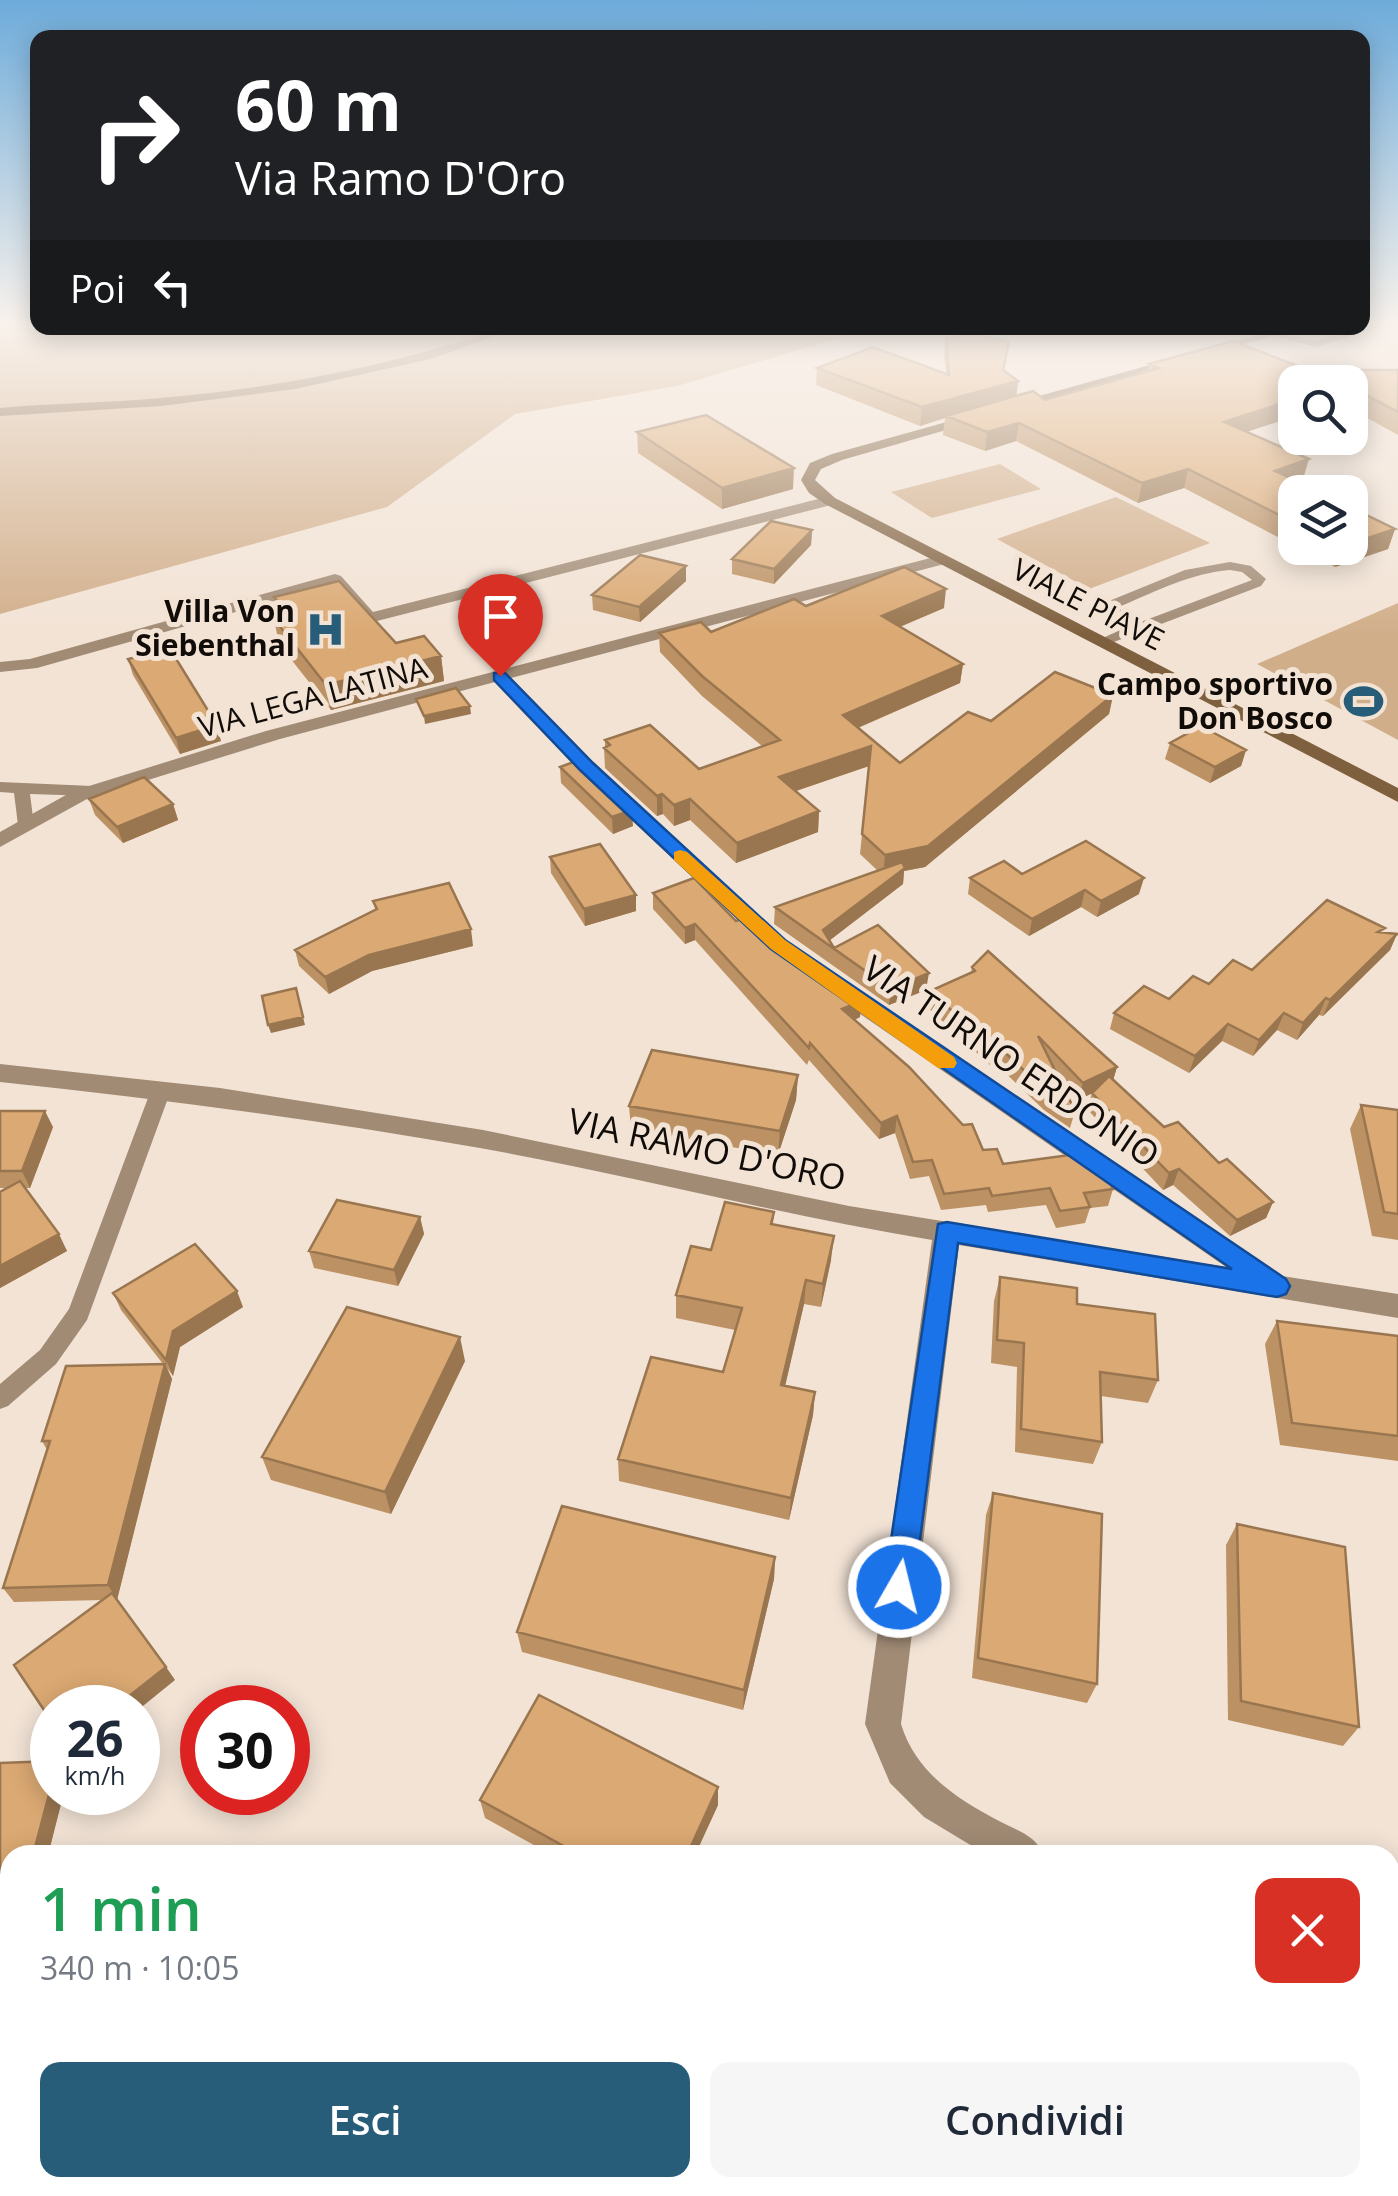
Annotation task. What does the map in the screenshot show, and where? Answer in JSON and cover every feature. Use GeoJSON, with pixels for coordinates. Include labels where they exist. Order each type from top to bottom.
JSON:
{"type":"FeatureCollection","features":[{"type":"Feature","properties":{"kind":"street","name":"VIALE PIAVE"},"geometry":{"type":"LineString","coordinates":[[961,429],[813,475],[830,501],[1398,796]]}},
{"type":"Feature","properties":{"kind":"street"},"geometry":{"type":"LineString","coordinates":[[0,667],[30,664],[335,578],[368,617],[373,617],[830,501]]}},
{"type":"Feature","properties":{"kind":"street","name":"VIA LEGA LATINA"},"geometry":{"type":"LineString","coordinates":[[0,841],[92,791],[273,735],[942,560]]}},
{"type":"Feature","properties":{"kind":"street"},"geometry":{"type":"LineString","coordinates":[[500,676],[726,900],[793,956]]}},
{"type":"Feature","properties":{"kind":"street","name":"VIA TURNO ERDONIO"},"geometry":{"type":"LineString","coordinates":[[820,975],[1277,1286]]}},
{"type":"Feature","properties":{"kind":"street","name":"VIA RAMO D'ORO"},"geometry":{"type":"LineString","coordinates":[[0,1074],[161,1090],[483,1139],[830,1212],[1398,1306]]}},
{"type":"Feature","properties":{"kind":"street"},"geometry":{"type":"LineString","coordinates":[[947,1231],[883,1724],[891,1756],[910,1783],[987,1845]]}},
{"type":"Feature","properties":{"kind":"lane"},"geometry":{"type":"LineString","coordinates":[[1101,642],[1138,628],[1256,582],[1260,579],[1246,567],[1216,565],[1114,604],[1114,614],[1138,628]]}},
{"type":"Feature","properties":{"kind":"lane"},"geometry":{"type":"LineString","coordinates":[[0,786],[92,791]]}},
{"type":"Feature","properties":{"kind":"lane"},"geometry":{"type":"LineString","coordinates":[[22,789],[26,825]]}},
{"type":"Feature","properties":{"kind":"lane"},"geometry":{"type":"LineString","coordinates":[[0,1399],[48,1357],[79,1313],[161,1090]]}},
{"type":"Feature","properties":{"kind":"shaded area"},"geometry":{"type":"Polygon","coordinates":[[[0,429],[494,429],[387,507],[0,614],[0,429]]]}},
{"type":"Feature","properties":{"kind":"shaded area"},"geometry":{"type":"Polygon","coordinates":[[[1000,464],[1041,489],[932,518],[891,492],[1000,464]]]}},
{"type":"Feature","properties":{"kind":"shaded area"},"geometry":{"type":"Polygon","coordinates":[[[1116,497],[1210,543],[1089,589],[997,539],[1116,497]]]}},
{"type":"Feature","properties":{"kind":"shaded area","name":"Campo sportivo Don Bosco"},"geometry":{"type":"Polygon","coordinates":[[[1398,603],[1398,740],[1257,664],[1398,603]]]}},
{"type":"Feature","properties":{"kind":"building"},"geometry":{"type":"Polygon","coordinates":[[[730,429],[794,468],[722,488],[637,432],[730,429]]]}},
{"type":"Feature","properties":{"kind":"building"},"geometry":{"type":"Polygon","coordinates":[[[1032,429],[1241,429],[1278,446],[1278,455],[1309,459],[1275,471],[1284,475],[1278,475],[1278,514],[1188,469],[1142,483],[1032,429]]]}},
{"type":"Feature","properties":{"kind":"building"},"geometry":{"type":"Polygon","coordinates":[[[1368,516],[1395,529],[1368,538],[1368,516]]]}},
{"type":"Feature","properties":{"kind":"building"},"geometry":{"type":"Polygon","coordinates":[[[771,521],[812,530],[774,569],[732,559],[771,521]]]}},
{"type":"Feature","properties":{"kind":"building"},"geometry":{"type":"Polygon","coordinates":[[[640,555],[686,566],[639,607],[592,595],[640,555]]]}},
{"type":"Feature","properties":{"kind":"building"},"geometry":{"type":"Polygon","coordinates":[[[904,567],[946,589],[882,616],[963,664],[843,715],[900,763],[968,712],[991,721],[1055,672],[1113,695],[928,846],[885,855],[862,834],[871,746],[779,777],[819,811],[737,843],[690,799],[674,805],[662,794],[657,796],[604,748],[610,745],[605,740],[650,725],[699,769],[780,740],[702,676],[659,633],[701,622],[711,632],[794,599],[806,606],[904,567]]]}},
{"type":"Feature","properties":{"kind":"building"},"geometry":{"type":"Polygon","coordinates":[[[339,581],[396,643],[424,636],[441,656],[326,685],[274,619],[289,615],[274,597],[339,581]]]}},
{"type":"Feature","properties":{"kind":"building"},"geometry":{"type":"Polygon","coordinates":[[[170,649],[217,725],[176,738],[128,659],[170,649]]]}},
{"type":"Feature","properties":{"kind":"building"},"geometry":{"type":"Polygon","coordinates":[[[456,688],[470,706],[424,716],[416,699],[456,688]]]}},
{"type":"Feature","properties":{"kind":"building"},"geometry":{"type":"Polygon","coordinates":[[[1201,726],[1246,750],[1215,767],[1170,743],[1201,726]]]}},
{"type":"Feature","properties":{"kind":"building"},"geometry":{"type":"Polygon","coordinates":[[[579,760],[632,810],[612,817],[560,767],[579,760]]]}},
{"type":"Feature","properties":{"kind":"building"},"geometry":{"type":"Polygon","coordinates":[[[144,777],[173,804],[117,827],[89,799],[144,777]]]}},
{"type":"Feature","properties":{"kind":"building"},"geometry":{"type":"Polygon","coordinates":[[[1086,841],[1144,878],[1101,901],[1085,890],[1032,919],[970,878],[1004,861],[1022,874],[1086,841]]]}},
{"type":"Feature","properties":{"kind":"building"},"geometry":{"type":"Polygon","coordinates":[[[600,844],[636,895],[584,909],[550,857],[600,844]]]}},
{"type":"Feature","properties":{"kind":"building"},"geometry":{"type":"Polygon","coordinates":[[[902,862],[905,868],[823,930],[834,948],[878,925],[929,973],[891,989],[775,907],[902,862]]]}},
{"type":"Feature","properties":{"kind":"building"},"geometry":{"type":"Polygon","coordinates":[[[694,878],[736,921],[748,917],[769,937],[862,1001],[842,1009],[909,1067],[963,1125],[972,1124],[983,1150],[997,1149],[1003,1164],[1084,1153],[1101,1165],[1113,1189],[1084,1193],[1090,1207],[1060,1211],[1050,1188],[992,1196],[989,1188],[944,1194],[932,1160],[913,1162],[897,1116],[881,1123],[695,924],[685,928],[653,893],[694,878]]]}},
{"type":"Feature","properties":{"kind":"building"},"geometry":{"type":"Polygon","coordinates":[[[449,883],[471,929],[369,955],[325,977],[295,950],[377,909],[373,901],[449,883]]]}},
{"type":"Feature","properties":{"kind":"building"},"geometry":{"type":"Polygon","coordinates":[[[1327,900],[1385,928],[1378,932],[1397,934],[1303,1023],[1284,1013],[1259,1040],[1228,1024],[1195,1056],[1114,1013],[1144,986],[1169,999],[1193,976],[1209,984],[1233,960],[1252,970],[1327,900]]]}},
{"type":"Feature","properties":{"kind":"building"},"geometry":{"type":"Polygon","coordinates":[[[988,951],[1117,1067],[1083,1083],[1038,1036],[1075,1111],[1048,1093],[1000,1048],[996,1050],[930,991],[975,971],[972,967],[988,951]]]}},
{"type":"Feature","properties":{"kind":"building"},"geometry":{"type":"Polygon","coordinates":[[[296,988],[303,1017],[268,1025],[262,996],[296,988]]]}},
{"type":"Feature","properties":{"kind":"building"},"geometry":{"type":"Polygon","coordinates":[[[652,1050],[798,1075],[780,1131],[629,1106],[652,1050]]]}},
{"type":"Feature","properties":{"kind":"building"},"geometry":{"type":"Polygon","coordinates":[[[1109,1076],[1164,1127],[1178,1122],[1219,1163],[1227,1159],[1273,1202],[1237,1220],[1179,1169],[1169,1173],[1092,1093],[1109,1076]]]}},
{"type":"Feature","properties":{"kind":"building"},"geometry":{"type":"Polygon","coordinates":[[[1361,1105],[1398,1110],[1398,1214],[1384,1212],[1361,1105]]]}},
{"type":"Feature","properties":{"kind":"building"},"geometry":{"type":"Polygon","coordinates":[[[0,1111],[45,1111],[22,1171],[0,1171],[0,1111]]]}},
{"type":"Feature","properties":{"kind":"building"},"geometry":{"type":"Polygon","coordinates":[[[20,1181],[59,1234],[0,1266],[0,1192],[20,1181]]]}},
{"type":"Feature","properties":{"kind":"building"},"geometry":{"type":"Polygon","coordinates":[[[337,1200],[420,1217],[394,1270],[309,1251],[337,1200]]]}},
{"type":"Feature","properties":{"kind":"building"},"geometry":{"type":"Polygon","coordinates":[[[725,1202],[774,1212],[771,1224],[834,1236],[823,1284],[806,1280],[781,1385],[815,1392],[791,1498],[618,1459],[651,1357],[723,1372],[742,1308],[676,1295],[691,1246],[711,1250],[725,1202]]]}},
{"type":"Feature","properties":{"kind":"building"},"geometry":{"type":"Polygon","coordinates":[[[195,1244],[237,1291],[173,1331],[166,1360],[113,1293],[195,1244]]]}},
{"type":"Feature","properties":{"kind":"building"},"geometry":{"type":"Polygon","coordinates":[[[1000,1277],[1077,1288],[1077,1304],[1155,1314],[1158,1380],[1100,1372],[1102,1442],[1021,1429],[1024,1343],[997,1340],[1000,1277]]]}},
{"type":"Feature","properties":{"kind":"building"},"geometry":{"type":"Polygon","coordinates":[[[347,1307],[460,1337],[385,1492],[262,1457],[347,1307]]]}},
{"type":"Feature","properties":{"kind":"building"},"geometry":{"type":"Polygon","coordinates":[[[1277,1321],[1398,1336],[1398,1436],[1292,1423],[1277,1321]]]}},
{"type":"Feature","properties":{"kind":"building"},"geometry":{"type":"Polygon","coordinates":[[[165,1364],[108,1585],[3,1588],[50,1441],[42,1441],[66,1366],[165,1364]]]}},
{"type":"Feature","properties":{"kind":"building"},"geometry":{"type":"Polygon","coordinates":[[[993,1493],[1102,1514],[1097,1684],[978,1658],[993,1493]]]}},
{"type":"Feature","properties":{"kind":"building"},"geometry":{"type":"Polygon","coordinates":[[[562,1506],[775,1557],[744,1690],[517,1632],[562,1506]]]}},
{"type":"Feature","properties":{"kind":"building"},"geometry":{"type":"Polygon","coordinates":[[[1237,1524],[1345,1547],[1359,1727],[1241,1701],[1237,1524]]]}},
{"type":"Feature","properties":{"kind":"building"},"geometry":{"type":"Polygon","coordinates":[[[112,1593],[166,1667],[143,1685],[30,1685],[30,1689],[14,1665],[112,1593]]]}},
{"type":"Feature","properties":{"kind":"building"},"geometry":{"type":"Polygon","coordinates":[[[539,1695],[718,1787],[692,1845],[562,1845],[480,1800],[539,1695]]]}},
{"type":"Feature","properties":{"kind":"building"},"geometry":{"type":"Polygon","coordinates":[[[30,1762],[30,1815],[44,1815],[36,1845],[0,1845],[0,1763],[30,1762]]]}},
{"type":"Feature","properties":{"kind":"slow traffic"},"geometry":{"type":"LineString","coordinates":[[680,856],[778,945],[946,1063]]}},
{"type":"Feature","properties":{"kind":"place","name":"Villa Von Siebenthal"},"geometry":{"type":"Point","coordinates":[325,629]}},
{"type":"Feature","properties":{"kind":"place","name":"Campo sportivo Don Bosco"},"geometry":{"type":"Point","coordinates":[1363,702]}},
{"type":"Feature","properties":{"kind":"route"},"geometry":{"type":"LineString","coordinates":[[500,676],[587,766],[778,945],[1277,1286],[947,1231],[899,1587]]}}]}
